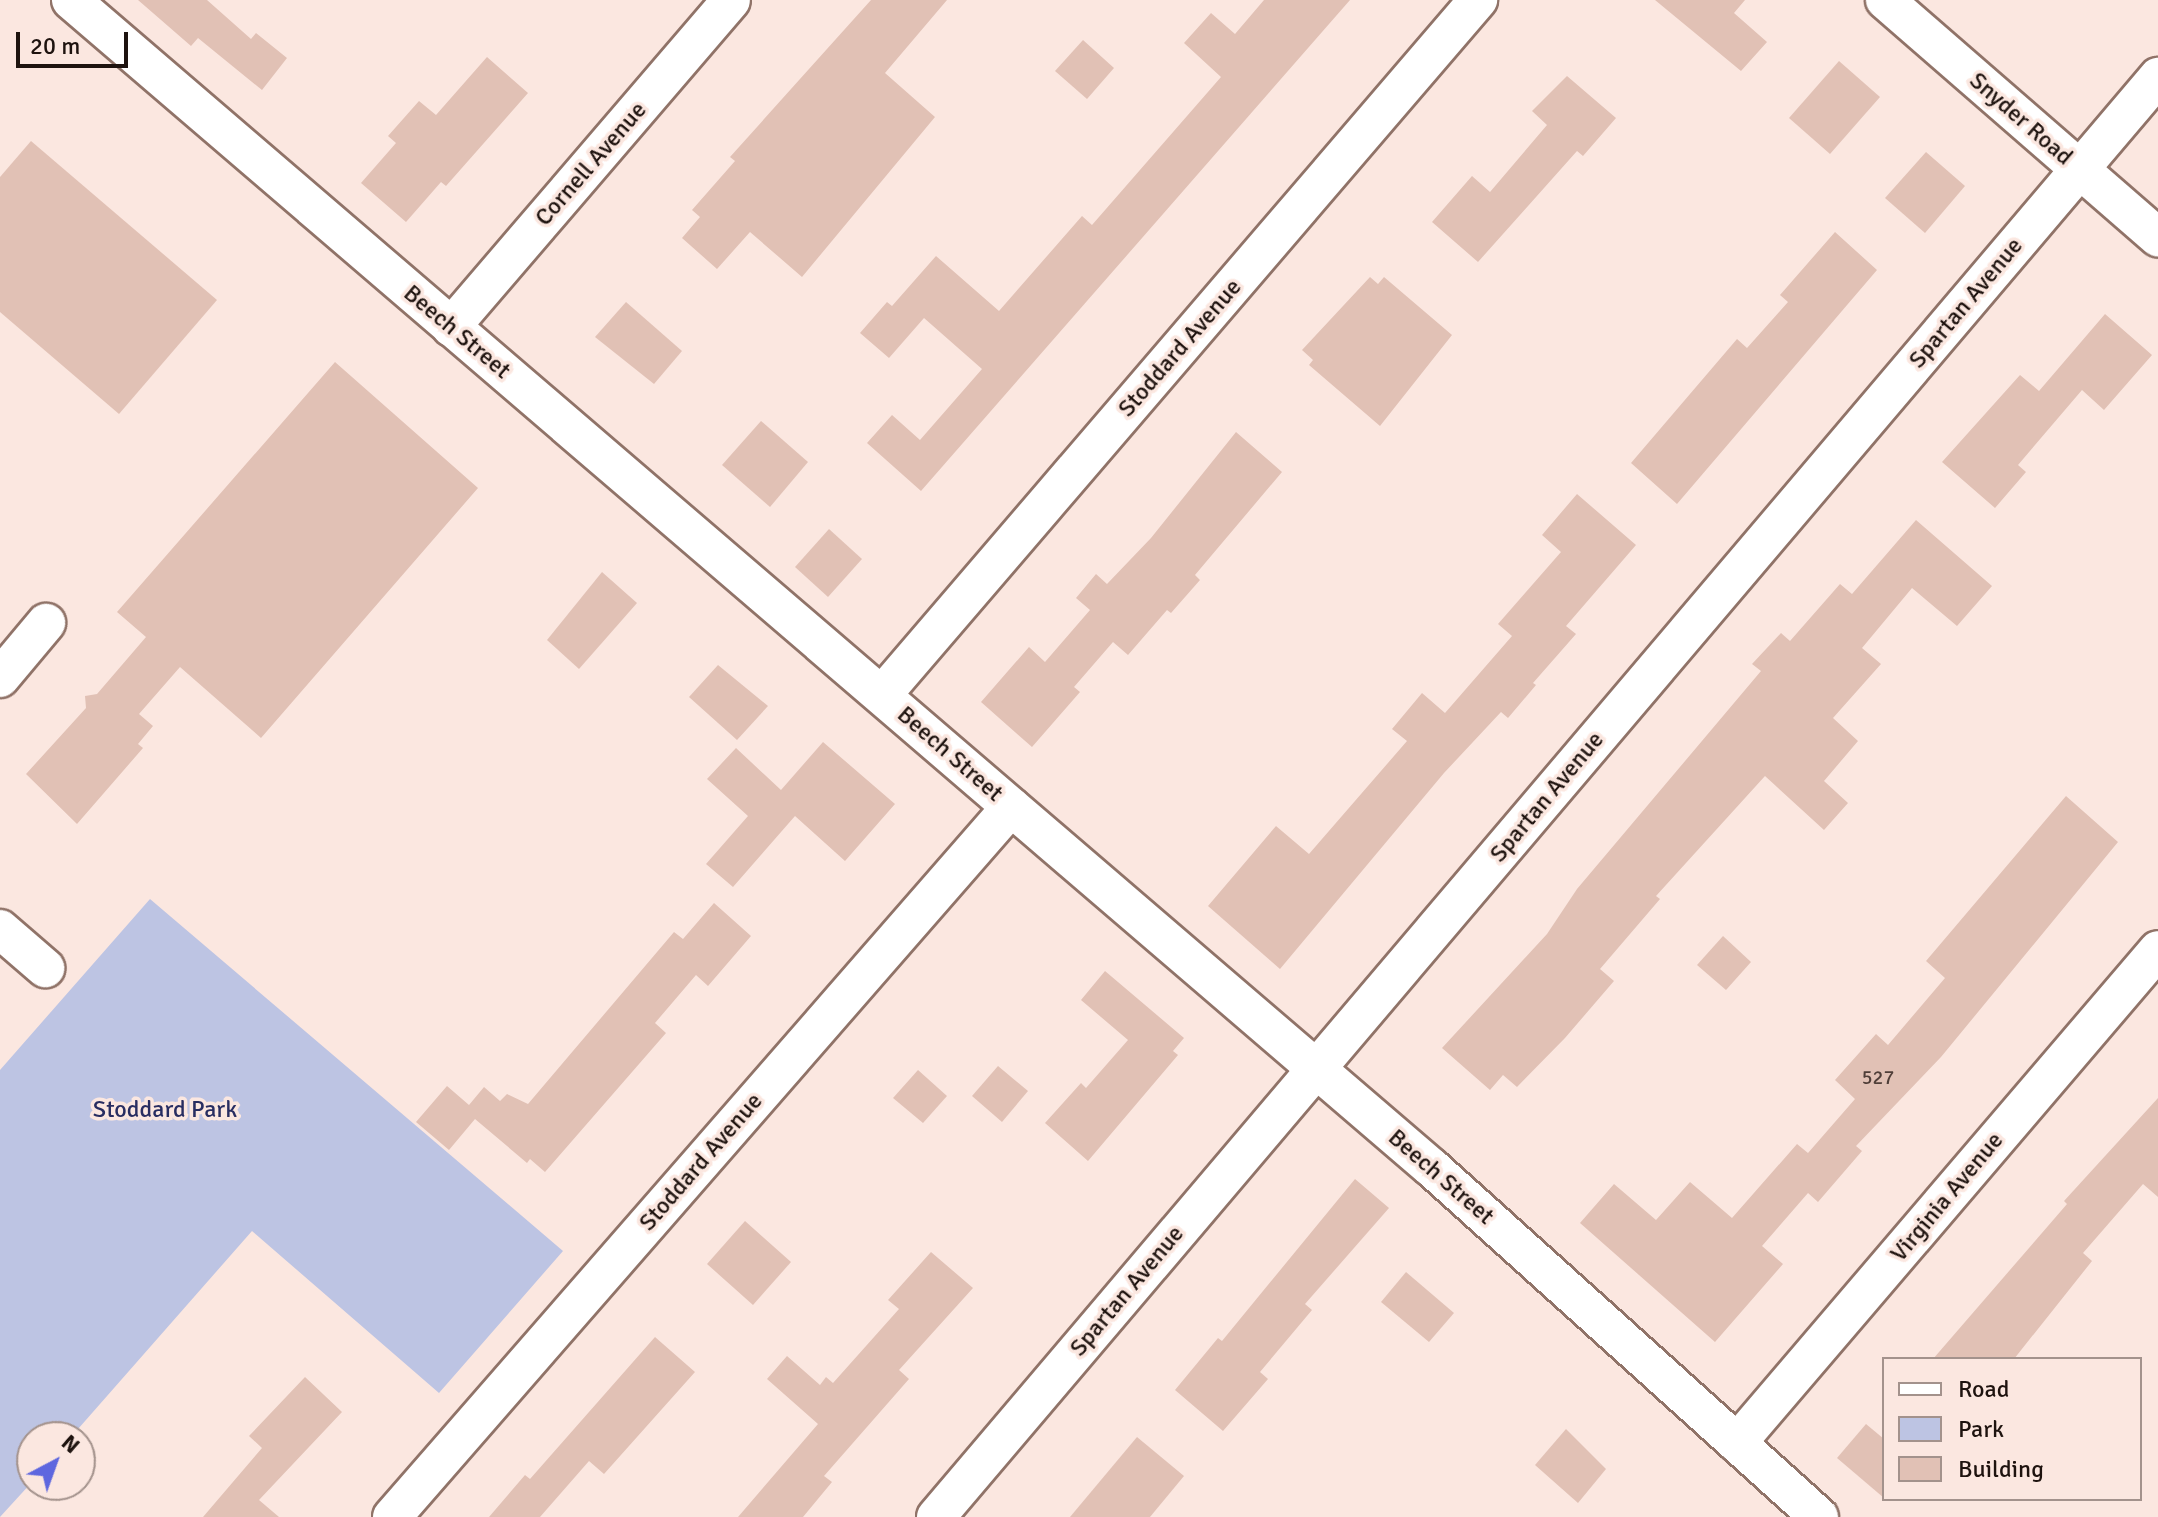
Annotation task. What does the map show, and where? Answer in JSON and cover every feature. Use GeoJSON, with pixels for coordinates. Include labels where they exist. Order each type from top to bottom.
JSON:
{"type":"FeatureCollection","features":[{"type":"Feature","properties":{"kind":"street","name":"Beech Street"},"geometry":{"type":"LineString","coordinates":[[71,0],[1315,1068],[1819,1517]]}},
{"type":"Feature","properties":{"kind":"street","name":"Cornell Avenue"},"geometry":{"type":"LineString","coordinates":[[451,327],[731,0]]}},
{"type":"Feature","properties":{"kind":"street","name":"Stoddard Avenue"},"geometry":{"type":"LineString","coordinates":[[882,695],[1478,0]]}},
{"type":"Feature","properties":{"kind":"street","name":"Snyder Road"},"geometry":{"type":"LineString","coordinates":[[1885,0],[2158,237]]}},
{"type":"Feature","properties":{"kind":"street","name":"Spartan Avenue"},"geometry":{"type":"LineString","coordinates":[[936,1517],[2158,77]]}},
{"type":"Feature","properties":{"kind":"street"},"geometry":{"type":"LineString","coordinates":[[0,678],[46,623]]}},
{"type":"Feature","properties":{"kind":"street","name":"Stoddard Avenue"},"geometry":{"type":"LineString","coordinates":[[392,1517],[1011,807]]}},
{"type":"Feature","properties":{"kind":"street"},"geometry":{"type":"LineString","coordinates":[[0,929],[45,968]]}},
{"type":"Feature","properties":{"kind":"street","name":"Virginia Avenue"},"geometry":{"type":"LineString","coordinates":[[1737,1443],[2158,950]]}},
{"type":"Feature","properties":{"kind":"green space","name":"Stoddard Park"},"geometry":{"type":"Polygon","coordinates":[[[150,899],[563,1251],[439,1393],[252,1231],[85,1421],[16,1421],[16,1500],[0,1517],[0,1070],[150,899]]]}},
{"type":"Feature","properties":{"kind":"building"},"geometry":{"type":"Polygon","coordinates":[[[138,0],[207,0],[251,39],[256,33],[287,58],[262,90],[198,38],[191,46],[138,0]]]}},
{"type":"Feature","properties":{"kind":"building"},"geometry":{"type":"Polygon","coordinates":[[[871,0],[947,0],[885,73],[935,117],[802,277],[750,232],[717,269],[682,238],[700,217],[692,210],[735,161],[730,157],[871,0]]]}},
{"type":"Feature","properties":{"kind":"building"},"geometry":{"type":"Polygon","coordinates":[[[1264,0],[1350,0],[921,491],[867,443],[892,415],[920,440],[982,369],[924,318],[889,358],[860,333],[887,302],[892,306],[936,256],[999,311],[1082,216],[1092,225],[1221,77],[1184,43],[1211,13],[1235,34],[1264,0]]]}},
{"type":"Feature","properties":{"kind":"building"},"geometry":{"type":"Polygon","coordinates":[[[1655,0],[1745,0],[1734,13],[1767,42],[1741,71],[1655,0]]]}},
{"type":"Feature","properties":{"kind":"building"},"geometry":{"type":"Polygon","coordinates":[[[1083,40],[1114,68],[1087,99],[1055,71],[1083,40]]]}},
{"type":"Feature","properties":{"kind":"building"},"geometry":{"type":"Polygon","coordinates":[[[487,57],[528,93],[446,186],[441,182],[406,222],[361,183],[396,143],[388,136],[419,101],[436,115],[487,57]]]}},
{"type":"Feature","properties":{"kind":"building"},"geometry":{"type":"Polygon","coordinates":[[[1839,61],[1880,97],[1830,154],[1789,118],[1839,61]]]}},
{"type":"Feature","properties":{"kind":"building"},"geometry":{"type":"Polygon","coordinates":[[[1567,76],[1616,118],[1583,156],[1577,151],[1478,262],[1432,222],[1472,176],[1490,192],[1547,125],[1532,111],[1567,76]]]}},
{"type":"Feature","properties":{"kind":"building"},"geometry":{"type":"Polygon","coordinates":[[[31,141],[217,300],[119,414],[0,312],[0,177],[31,141]]]}},
{"type":"Feature","properties":{"kind":"building"},"geometry":{"type":"Polygon","coordinates":[[[1926,152],[1965,186],[1925,233],[1885,198],[1926,152]]]}},
{"type":"Feature","properties":{"kind":"building"},"geometry":{"type":"Polygon","coordinates":[[[1835,232],[1877,270],[1677,504],[1631,463],[1737,339],[1747,348],[1788,302],[1780,295],[1835,232]]]}},
{"type":"Feature","properties":{"kind":"building"},"geometry":{"type":"Polygon","coordinates":[[[1370,277],[1378,284],[1384,277],[1452,335],[1380,426],[1309,365],[1313,360],[1302,350],[1370,277]]]}},
{"type":"Feature","properties":{"kind":"building"},"geometry":{"type":"Polygon","coordinates":[[[626,302],[682,351],[654,384],[595,337],[626,302]]]}},
{"type":"Feature","properties":{"kind":"building"},"geometry":{"type":"Polygon","coordinates":[[[2105,314],[2152,355],[2104,410],[2082,390],[2018,465],[2026,472],[1995,508],[1942,462],[2020,375],[2039,391],[2105,314]]]}},
{"type":"Feature","properties":{"kind":"building"},"geometry":{"type":"Polygon","coordinates":[[[335,362],[478,488],[261,738],[180,667],[139,714],[153,726],[138,744],[143,748],[77,824],[26,774],[86,708],[85,696],[97,694],[146,637],[117,612],[335,362]]]}},
{"type":"Feature","properties":{"kind":"building"},"geometry":{"type":"Polygon","coordinates":[[[761,421],[808,462],[770,507],[722,465],[761,421]]]}},
{"type":"Feature","properties":{"kind":"building"},"geometry":{"type":"Polygon","coordinates":[[[1236,432],[1282,472],[1195,575],[1200,580],[1171,613],[1167,610],[1128,655],[1113,642],[1074,687],[1080,692],[1032,747],[981,702],[1029,647],[1045,662],[1090,610],[1076,598],[1096,574],[1107,584],[1151,538],[1236,432]]]}},
{"type":"Feature","properties":{"kind":"building"},"geometry":{"type":"Polygon","coordinates":[[[1577,494],[1636,545],[1566,626],[1576,634],[1533,683],[1536,685],[1508,718],[1501,712],[1444,773],[1280,969],[1208,906],[1276,826],[1309,854],[1407,741],[1392,729],[1422,693],[1445,713],[1512,636],[1498,624],[1561,552],[1542,535],[1577,494]]]}},
{"type":"Feature","properties":{"kind":"building"},"geometry":{"type":"Polygon","coordinates":[[[1916,520],[1992,586],[1957,626],[1912,588],[1862,648],[1881,664],[1833,718],[1858,741],[1824,781],[1848,803],[1824,830],[1765,776],[1656,896],[1660,899],[1600,969],[1614,981],[1565,1038],[1517,1087],[1503,1075],[1490,1090],[1442,1048],[1547,934],[1577,889],[1761,671],[1752,664],[1781,633],[1790,641],[1840,584],[1852,594],[1916,520]]]}},
{"type":"Feature","properties":{"kind":"building"},"geometry":{"type":"Polygon","coordinates":[[[829,529],[862,559],[828,597],[795,567],[829,529]]]}},
{"type":"Feature","properties":{"kind":"building"},"geometry":{"type":"Polygon","coordinates":[[[602,572],[637,603],[579,669],[547,640],[602,572]]]}},
{"type":"Feature","properties":{"kind":"building"},"geometry":{"type":"Polygon","coordinates":[[[718,665],[768,706],[737,740],[689,697],[718,665]]]}},
{"type":"Feature","properties":{"kind":"building"},"geometry":{"type":"Polygon","coordinates":[[[823,742],[895,804],[845,861],[795,816],[733,887],[706,864],[748,816],[707,779],[736,748],[781,790],[823,742]]]}},
{"type":"Feature","properties":{"kind":"building"},"geometry":{"type":"Polygon","coordinates":[[[2066,796],[2118,842],[1941,1057],[1856,1146],[1862,1151],[1818,1202],[1808,1193],[1762,1246],[1783,1264],[1715,1342],[1580,1223],[1614,1184],[1656,1220],[1690,1182],[1732,1218],[1797,1144],[1808,1153],[1855,1099],[1835,1080],[1876,1034],[1888,1045],[1945,978],[1926,961],[2066,796]]]}},
{"type":"Feature","properties":{"kind":"building"},"geometry":{"type":"Polygon","coordinates":[[[714,903],[751,936],[708,986],[696,975],[655,1023],[666,1033],[545,1172],[530,1159],[527,1163],[475,1119],[449,1150],[416,1122],[447,1086],[469,1105],[484,1087],[500,1101],[507,1094],[528,1104],[674,932],[683,939],[714,903]]]}},
{"type":"Feature","properties":{"kind":"building"},"geometry":{"type":"Polygon","coordinates":[[[1723,936],[1751,962],[1726,990],[1697,965],[1723,936]]]}},
{"type":"Feature","properties":{"kind":"building"},"geometry":{"type":"Polygon","coordinates":[[[1105,971],[1184,1038],[1173,1051],[1178,1055],[1088,1161],[1045,1123],[1081,1083],[1086,1088],[1128,1040],[1081,1000],[1105,971]]]}},
{"type":"Feature","properties":{"kind":"building"},"geometry":{"type":"Polygon","coordinates":[[[998,1066],[1028,1091],[1002,1122],[972,1096],[998,1066]]]}},
{"type":"Feature","properties":{"kind":"building"},"geometry":{"type":"Polygon","coordinates":[[[918,1070],[947,1096],[923,1123],[893,1098],[918,1070]]]}},
{"type":"Feature","properties":{"kind":"building"},"geometry":{"type":"Polygon","coordinates":[[[2158,1098],[2158,1197],[2143,1184],[2083,1253],[2092,1261],[2016,1357],[1935,1357],[2067,1204],[2064,1201],[2158,1098]]]}},
{"type":"Feature","properties":{"kind":"building"},"geometry":{"type":"Polygon","coordinates":[[[1355,1179],[1389,1208],[1305,1304],[1312,1310],[1260,1372],[1268,1379],[1223,1431],[1175,1390],[1218,1338],[1222,1341],[1355,1179]]]}},
{"type":"Feature","properties":{"kind":"building"},"geometry":{"type":"Polygon","coordinates":[[[745,1221],[791,1262],[753,1305],[707,1264],[745,1221]]]}},
{"type":"Feature","properties":{"kind":"building"},"geometry":{"type":"Polygon","coordinates":[[[931,1252],[973,1288],[899,1370],[909,1379],[824,1476],[832,1482],[803,1517],[738,1517],[818,1424],[767,1379],[787,1356],[820,1385],[826,1377],[833,1383],[899,1309],[888,1300],[931,1252]]]}},
{"type":"Feature","properties":{"kind":"building"},"geometry":{"type":"Polygon","coordinates":[[[1406,1272],[1454,1313],[1429,1342],[1381,1302],[1406,1272]]]}},
{"type":"Feature","properties":{"kind":"building"},"geometry":{"type":"Polygon","coordinates":[[[655,1337],[695,1372],[604,1474],[589,1461],[540,1517],[489,1517],[525,1475],[530,1479],[655,1337]]]}},
{"type":"Feature","properties":{"kind":"building"},"geometry":{"type":"Polygon","coordinates":[[[305,1377],[342,1412],[259,1500],[279,1517],[203,1517],[262,1448],[249,1436],[305,1377]]]}},
{"type":"Feature","properties":{"kind":"building"},"geometry":{"type":"Polygon","coordinates":[[[1866,1424],[1882,1437],[1882,1496],[1837,1458],[1866,1424]]]}},
{"type":"Feature","properties":{"kind":"building"},"geometry":{"type":"Polygon","coordinates":[[[1566,1429],[1606,1469],[1578,1503],[1535,1465],[1566,1429]]]}},
{"type":"Feature","properties":{"kind":"building"},"geometry":{"type":"Polygon","coordinates":[[[1137,1437],[1184,1476],[1150,1517],[1070,1517],[1137,1437]]]}}]}
